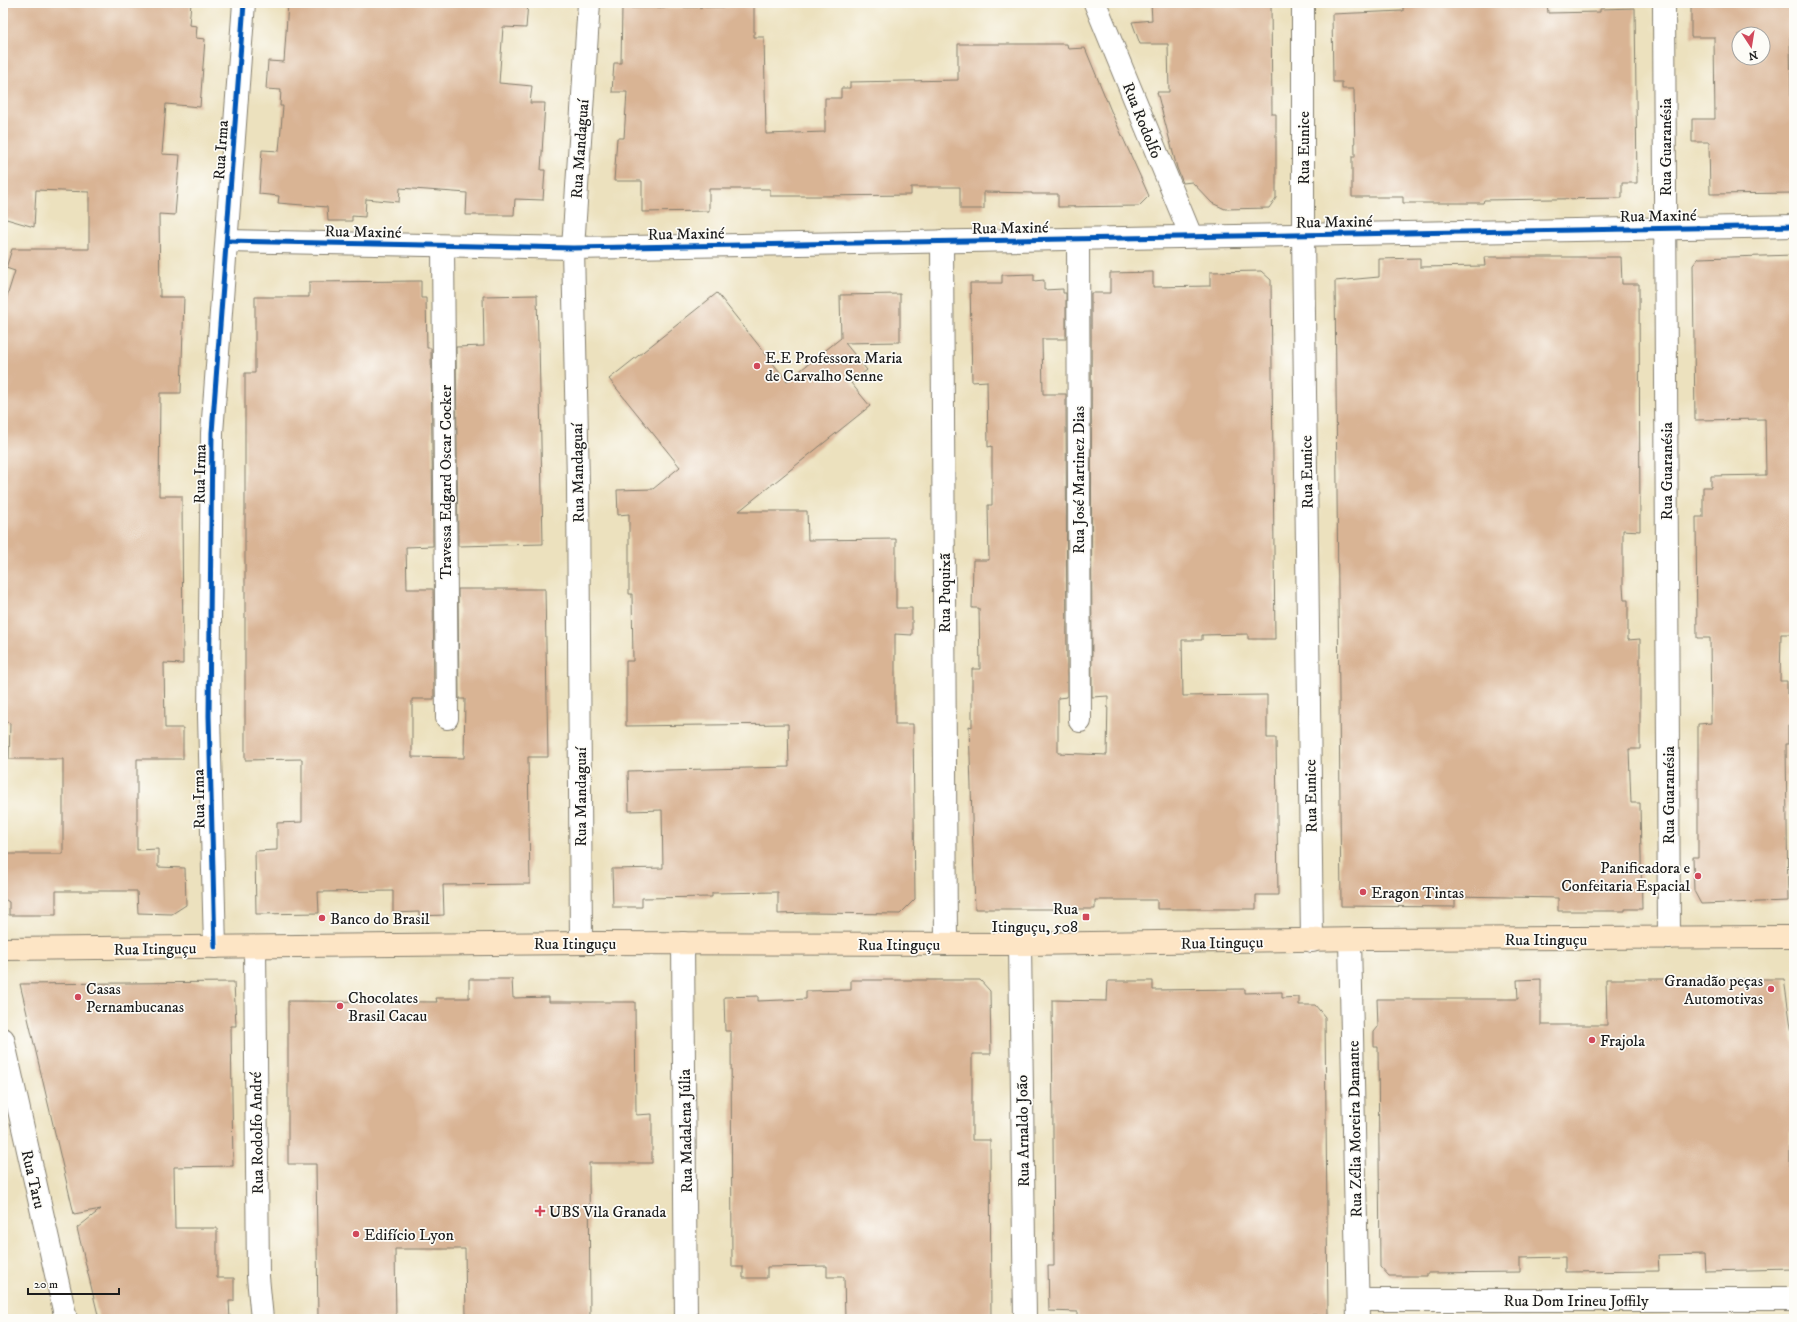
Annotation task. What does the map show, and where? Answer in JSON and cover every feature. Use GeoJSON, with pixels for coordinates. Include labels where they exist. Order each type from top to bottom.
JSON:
{"type":"FeatureCollection","features":[{"type":"Feature","properties":{"kind":"main road","name":"Rua Itinguçu"},"geometry":{"type":"LineString","coordinates":[[3,949],[581,943],[1020,944],[1350,940],[1794,938]]}},
{"type":"Feature","properties":{"kind":"street","name":"Rua Irma"},"geometry":{"type":"LineString","coordinates":[[215,947],[209,716],[212,433],[244,3]]}},
{"type":"Feature","properties":{"kind":"street","name":"Rua Mandaguaí"},"geometry":{"type":"LineString","coordinates":[[581,943],[578,492],[573,248],[589,3]]}},
{"type":"Feature","properties":{"kind":"street","name":"Rua Rodolfo"},"geometry":{"type":"LineString","coordinates":[[1095,3],[1191,236]]}},
{"type":"Feature","properties":{"kind":"street","name":"Rua Eunice"},"geometry":{"type":"LineString","coordinates":[[1303,3],[1303,235],[1312,941]]}},
{"type":"Feature","properties":{"kind":"street","name":"Rua Guaranésia"},"geometry":{"type":"LineString","coordinates":[[1664,3],[1669,938]]}},
{"type":"Feature","properties":{"kind":"street","name":"Rua Maxiné"},"geometry":{"type":"LineString","coordinates":[[227,241],[573,248],[1794,226]]}},
{"type":"Feature","properties":{"kind":"street","name":"Rua José Martinez Dias"},"geometry":{"type":"LineString","coordinates":[[1078,239],[1080,721]]}},
{"type":"Feature","properties":{"kind":"street","name":"Rua Puquixã"},"geometry":{"type":"LineString","coordinates":[[942,241],[946,944]]}},
{"type":"Feature","properties":{"kind":"street","name":"Travessa Edgard Oscar Cocker"},"geometry":{"type":"LineString","coordinates":[[444,246],[447,718]]}},
{"type":"Feature","properties":{"kind":"street","name":"Rua Zélia Moreira Damante"},"geometry":{"type":"LineString","coordinates":[[1350,940],[1358,1310]]}},
{"type":"Feature","properties":{"kind":"street","name":"Rua Madalena Júlia"},"geometry":{"type":"LineString","coordinates":[[683,943],[686,1319]]}},
{"type":"Feature","properties":{"kind":"street","name":"Rua Arnaldo João"},"geometry":{"type":"LineString","coordinates":[[1020,944],[1025,1319]]}},
{"type":"Feature","properties":{"kind":"street","name":"Rua Rodolfo André"},"geometry":{"type":"LineString","coordinates":[[255,947],[258,1277],[262,1319]]}},
{"type":"Feature","properties":{"kind":"street","name":"Rua Taru"},"geometry":{"type":"LineString","coordinates":[[3,1039],[66,1319]]}},
{"type":"Feature","properties":{"kind":"street","name":"Rua Dom Irineu Joffily"},"geometry":{"type":"LineString","coordinates":[[1358,1310],[1794,1300]]}},
{"type":"Feature","properties":{"kind":"building"},"geometry":{"type":"Polygon","coordinates":[[[3,3],[191,3],[189,25],[197,26],[196,38],[205,39],[200,107],[166,104],[162,154],[180,155],[175,215],[159,214],[160,297],[184,297],[181,393],[160,393],[159,496],[182,496],[183,664],[164,663],[165,728],[183,728],[183,759],[137,759],[137,850],[158,849],[158,867],[185,868],[186,905],[172,914],[138,913],[137,891],[56,891],[56,915],[9,915],[9,902],[3,898],[3,854],[63,854],[63,759],[9,759],[10,723],[3,721],[3,309],[15,271],[6,268],[12,249],[89,249],[89,192],[36,190],[34,227],[3,218],[3,3]]]}},
{"type":"Feature","properties":{"kind":"building"},"geometry":{"type":"Polygon","coordinates":[[[288,3],[528,3],[526,28],[503,27],[499,83],[532,86],[530,103],[545,103],[541,170],[545,170],[543,200],[515,199],[514,215],[466,215],[467,193],[400,188],[399,202],[366,199],[365,217],[352,216],[352,221],[328,221],[327,207],[278,203],[279,196],[259,194],[262,150],[279,151],[283,106],[280,106],[281,90],[266,89],[268,61],[284,62],[288,3]]]}},
{"type":"Feature","properties":{"kind":"building"},"geometry":{"type":"Polygon","coordinates":[[[729,3],[754,3],[754,37],[764,37],[766,134],[825,132],[825,98],[841,98],[841,88],[850,88],[850,82],[958,80],[958,44],[1067,44],[1068,49],[1085,48],[1149,196],[1139,206],[1058,207],[1058,194],[984,192],[984,209],[960,209],[960,187],[911,187],[911,195],[819,196],[770,196],[770,189],[709,189],[709,211],[642,212],[642,181],[614,181],[617,138],[624,138],[627,92],[612,92],[614,63],[621,63],[622,8],[729,7],[729,3]]]}},
{"type":"Feature","properties":{"kind":"building"},"geometry":{"type":"Polygon","coordinates":[[[1151,3],[1271,3],[1272,114],[1276,114],[1276,198],[1269,208],[1225,209],[1212,203],[1192,182],[1183,183],[1177,168],[1157,92],[1169,92],[1168,44],[1140,44],[1132,22],[1152,20],[1151,3]]]}},
{"type":"Feature","properties":{"kind":"building"},"geometry":{"type":"Polygon","coordinates":[[[1403,3],[1547,3],[1548,13],[1600,12],[1600,9],[1635,8],[1637,183],[1622,183],[1622,198],[1484,200],[1483,203],[1403,203],[1403,197],[1352,197],[1352,157],[1355,157],[1354,89],[1342,89],[1342,82],[1333,82],[1332,14],[1403,11],[1403,3]]]}},
{"type":"Feature","properties":{"kind":"building"},"geometry":{"type":"Polygon","coordinates":[[[1691,3],[1794,3],[1794,37],[1790,37],[1791,98],[1794,98],[1794,193],[1710,194],[1709,142],[1692,142],[1692,119],[1715,119],[1714,37],[1691,37],[1691,3]]]}},
{"type":"Feature","properties":{"kind":"building"},"geometry":{"type":"Polygon","coordinates":[[[1794,255],[1794,634],[1781,634],[1780,681],[1787,681],[1787,694],[1794,692],[1794,725],[1788,725],[1788,744],[1786,744],[1788,901],[1701,904],[1694,891],[1693,857],[1698,857],[1698,724],[1711,723],[1710,638],[1697,638],[1696,517],[1703,517],[1703,487],[1711,487],[1711,476],[1766,475],[1765,419],[1695,420],[1693,265],[1699,258],[1794,255]]]}},
{"type":"Feature","properties":{"kind":"building"},"geometry":{"type":"Polygon","coordinates":[[[1484,257],[1621,257],[1622,284],[1639,284],[1640,531],[1623,530],[1623,586],[1624,600],[1628,600],[1628,640],[1640,639],[1640,749],[1629,749],[1631,803],[1640,803],[1642,909],[1625,909],[1625,911],[1558,911],[1558,898],[1455,896],[1455,907],[1341,906],[1335,281],[1379,277],[1379,259],[1420,258],[1420,267],[1485,266],[1484,257]]]}},
{"type":"Feature","properties":{"kind":"building"},"geometry":{"type":"Polygon","coordinates":[[[1261,271],[1271,280],[1275,639],[1248,639],[1248,634],[1202,635],[1202,640],[1182,640],[1183,696],[1267,695],[1267,738],[1276,738],[1278,895],[1256,895],[1256,909],[1157,909],[1157,900],[1095,900],[1095,909],[975,909],[969,726],[972,727],[972,669],[980,669],[979,608],[972,608],[973,560],[989,560],[988,505],[992,505],[992,446],[988,447],[987,381],[972,382],[970,283],[1002,283],[1002,275],[1034,274],[1034,281],[1044,280],[1044,290],[1063,289],[1063,293],[1066,293],[1066,339],[1042,339],[1043,394],[1066,394],[1067,697],[1058,698],[1058,753],[1107,755],[1108,696],[1092,697],[1091,293],[1110,293],[1110,273],[1153,272],[1153,287],[1210,286],[1210,272],[1261,271]]]}},
{"type":"Feature","properties":{"kind":"building"},"geometry":{"type":"Polygon","coordinates":[[[421,281],[421,298],[426,298],[427,348],[431,348],[433,546],[406,547],[407,589],[433,589],[434,699],[412,699],[412,757],[464,758],[465,699],[459,699],[458,589],[545,589],[548,757],[528,757],[530,884],[443,885],[444,915],[419,916],[419,912],[393,913],[393,891],[318,892],[319,913],[256,914],[255,851],[277,850],[277,823],[302,822],[302,759],[245,760],[245,373],[255,373],[255,297],[309,297],[309,282],[421,281]]]}},
{"type":"Feature","properties":{"kind":"building"},"geometry":{"type":"Polygon","coordinates":[[[717,293],[787,381],[841,338],[840,295],[900,294],[900,342],[845,343],[867,370],[851,383],[870,406],[739,511],[807,511],[808,540],[896,539],[896,608],[912,608],[912,635],[895,634],[895,724],[913,724],[915,899],[900,914],[778,914],[778,892],[712,893],[712,897],[642,898],[642,907],[613,907],[612,869],[663,868],[662,810],[629,811],[628,771],[789,767],[788,724],[626,726],[626,661],[633,661],[632,594],[629,594],[629,514],[618,515],[617,490],[653,489],[680,467],[609,379],[717,293]]]}},
{"type":"Feature","properties":{"kind":"building"},"geometry":{"type":"Polygon","coordinates":[[[537,295],[543,544],[458,546],[456,347],[484,346],[483,296],[537,295]]]}},
{"type":"Feature","properties":{"kind":"building"},"geometry":{"type":"Polygon","coordinates":[[[469,979],[512,979],[513,998],[549,997],[549,1002],[635,1002],[636,1115],[652,1114],[652,1163],[589,1163],[590,1319],[466,1319],[465,1249],[395,1249],[396,1319],[318,1319],[316,1164],[288,1164],[288,1001],[437,1002],[436,998],[469,998],[469,979]]]}},
{"type":"Feature","properties":{"kind":"building"},"geometry":{"type":"Polygon","coordinates":[[[1541,979],[1541,1025],[1607,1025],[1606,979],[1784,979],[1794,1048],[1794,1132],[1790,1132],[1790,1179],[1794,1179],[1794,1269],[1705,1271],[1704,1254],[1658,1255],[1659,1271],[1565,1272],[1565,1257],[1520,1258],[1520,1272],[1427,1273],[1427,1276],[1389,1276],[1380,1266],[1378,1047],[1374,1047],[1374,1032],[1378,1027],[1377,999],[1518,999],[1517,980],[1541,979]]]}},
{"type":"Feature","properties":{"kind":"building"},"geometry":{"type":"Polygon","coordinates":[[[851,980],[980,980],[990,991],[991,1054],[972,1054],[972,1140],[990,1140],[991,1319],[845,1319],[844,1277],[827,1277],[827,1266],[767,1267],[767,1278],[743,1278],[743,1267],[732,1267],[731,1031],[725,1031],[724,997],[758,996],[758,1001],[806,999],[806,991],[851,990],[851,980]]]}},
{"type":"Feature","properties":{"kind":"building"},"geometry":{"type":"Polygon","coordinates":[[[1108,981],[1153,981],[1153,990],[1245,989],[1245,993],[1282,992],[1282,998],[1299,997],[1299,1005],[1315,1005],[1325,1017],[1328,1315],[1312,1315],[1313,1319],[1078,1319],[1078,1312],[1049,1311],[1048,1266],[1054,1266],[1052,1000],[1107,1001],[1108,981]]]}},
{"type":"Feature","properties":{"kind":"building"},"geometry":{"type":"Polygon","coordinates":[[[234,982],[236,1026],[231,1026],[233,1166],[174,1167],[175,1228],[217,1228],[217,1278],[234,1278],[234,1301],[229,1301],[230,1319],[99,1319],[77,1228],[101,1209],[74,1214],[20,984],[234,982]]]}},
{"type":"Feature","properties":{"kind":"cycle path"},"geometry":{"type":"LineString","coordinates":[[215,947],[209,716],[212,433],[244,3]]}},
{"type":"Feature","properties":{"kind":"cycle path"},"geometry":{"type":"LineString","coordinates":[[227,241],[573,248],[1794,226]]}},
{"type":"Feature","properties":{"kind":"place","name":"E.E Professora Maria de Carvalho Senne"},"geometry":{"type":"Point","coordinates":[757,366]}},
{"type":"Feature","properties":{"kind":"place","name":"Panificadora e Confeitaria Espacial"},"geometry":{"type":"Point","coordinates":[1698,876]}},
{"type":"Feature","properties":{"kind":"place","name":"Eragon Tintas"},"geometry":{"type":"Point","coordinates":[1363,892]}},
{"type":"Feature","properties":{"kind":"place","name":"Rua Itinguçu, 508"},"geometry":{"type":"Point","coordinates":[1086,917]}},
{"type":"Feature","properties":{"kind":"place","name":"Banco do Brasil"},"geometry":{"type":"Point","coordinates":[322,918]}},
{"type":"Feature","properties":{"kind":"place","name":"Granadão peças Automotivas"},"geometry":{"type":"Point","coordinates":[1771,989]}},
{"type":"Feature","properties":{"kind":"place","name":"Casas Pernambucanas"},"geometry":{"type":"Point","coordinates":[78,997]}},
{"type":"Feature","properties":{"kind":"place","name":"Chocolates Brasil Cacau"},"geometry":{"type":"Point","coordinates":[340,1006]}},
{"type":"Feature","properties":{"kind":"place","name":"Frajola"},"geometry":{"type":"Point","coordinates":[1592,1040]}},
{"type":"Feature","properties":{"kind":"place","name":"UBS Vila Granada"},"geometry":{"type":"Point","coordinates":[540,1211]}},
{"type":"Feature","properties":{"kind":"place","name":"Edifício Lyon"},"geometry":{"type":"Point","coordinates":[356,1234]}}]}
